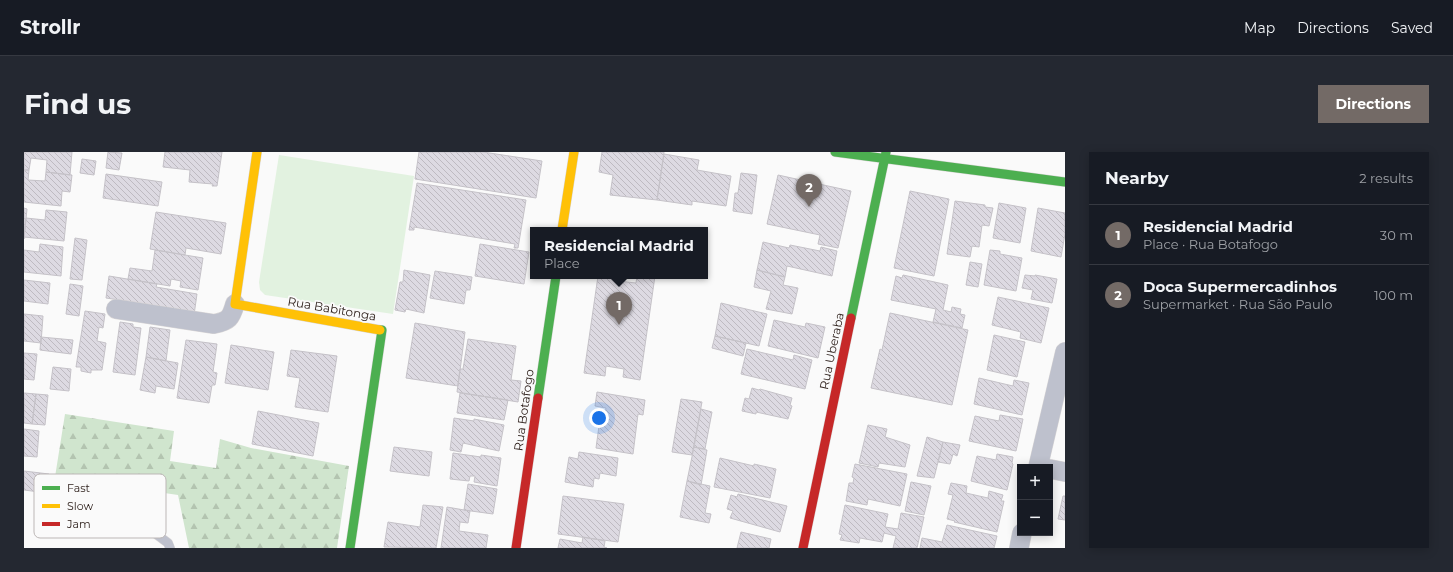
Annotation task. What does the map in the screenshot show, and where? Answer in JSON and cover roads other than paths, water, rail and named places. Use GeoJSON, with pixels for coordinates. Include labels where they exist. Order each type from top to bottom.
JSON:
{"type":"FeatureCollection","features":[{"type":"Feature","properties":{"kind":"street"},"geometry":{"type":"LineString","coordinates":[[116,309],[214,324],[225,322],[232,315],[235,304],[257,152]]}},
{"type":"Feature","properties":{"kind":"street"},"geometry":{"type":"LineString","coordinates":[[562,227],[574,152]]}},
{"type":"Feature","properties":{"kind":"street"},"geometry":{"type":"LineString","coordinates":[[835,152],[885,155],[1065,182]]}},
{"type":"Feature","properties":{"kind":"street","name":"Rua Uberaba"},"geometry":{"type":"LineString","coordinates":[[803,548],[885,155]]}},
{"type":"Feature","properties":{"kind":"street","name":"Rua Botafogo"},"geometry":{"type":"LineString","coordinates":[[516,548],[556,279]]}},
{"type":"Feature","properties":{"kind":"street","name":"Rua Babitonga"},"geometry":{"type":"LineString","coordinates":[[235,304],[382,330],[350,548]]}},
{"type":"Feature","properties":{"kind":"street"},"geometry":{"type":"LineString","coordinates":[[1040,464],[1065,352]]}},
{"type":"Feature","properties":{"kind":"street"},"geometry":{"type":"LineString","coordinates":[[1053,470],[1065,472]]}},
{"type":"Feature","properties":{"kind":"street"},"geometry":{"type":"LineString","coordinates":[[1019,548],[1021,536]]}},
{"type":"Feature","properties":{"kind":"lane"},"geometry":{"type":"LineString","coordinates":[[161,538],[168,543],[170,548]]}},
{"type":"Feature","properties":{"kind":"place","name":"Doca Supermercadinhos"},"geometry":{"type":"Point","coordinates":[809,207]}},
{"type":"Feature","properties":{"kind":"place","name":"Residencial Madrid"},"geometry":{"type":"Point","coordinates":[619,325]}}]}
